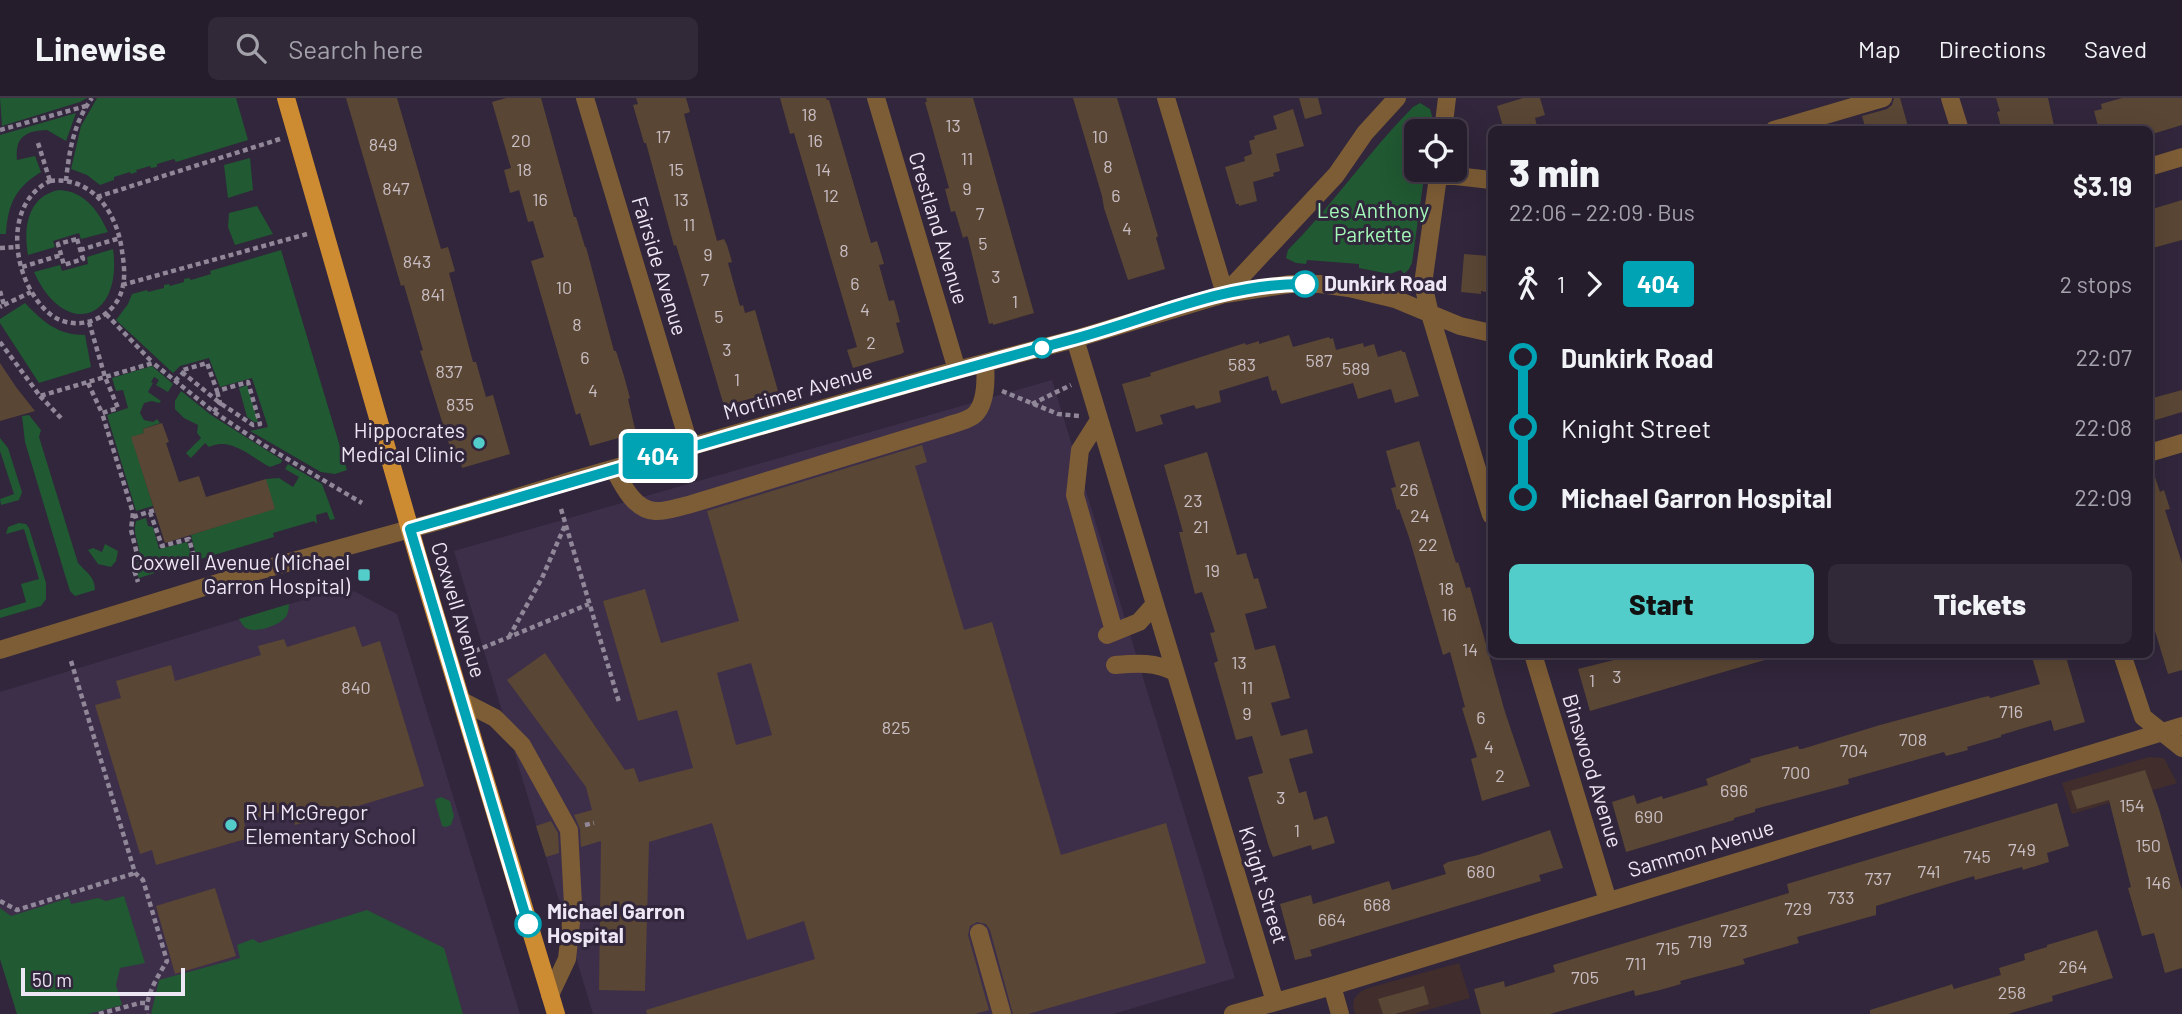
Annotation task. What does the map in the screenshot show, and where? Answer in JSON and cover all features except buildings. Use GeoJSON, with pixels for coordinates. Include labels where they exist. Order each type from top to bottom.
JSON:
{"type":"FeatureCollection","features":[{"type":"Feature","properties":{"kind":"main road","name":"Coxwell Avenue"},"geometry":{"type":"LineString","coordinates":[[286,98],[410,529],[556,1014]]}},
{"type":"Feature","properties":{"kind":"street","name":"Fairside Avenue"},"geometry":{"type":"LineString","coordinates":[[585,98],[690,447]]}},
{"type":"Feature","properties":{"kind":"street","name":"Crestland Avenue"},"geometry":{"type":"LineString","coordinates":[[876,98],[957,370]]}},
{"type":"Feature","properties":{"kind":"street"},"geometry":{"type":"LineString","coordinates":[[1166,98],[1225,294]]}},
{"type":"Feature","properties":{"kind":"street"},"geometry":{"type":"LineString","coordinates":[[1225,294],[1336,175],[1365,134],[1397,98]]}},
{"type":"Feature","properties":{"kind":"street"},"geometry":{"type":"LineString","coordinates":[[1444,119],[1447,98]]}},
{"type":"Feature","properties":{"kind":"street"},"geometry":{"type":"LineString","coordinates":[[1788,126],[1883,98]]}},
{"type":"Feature","properties":{"kind":"street"},"geometry":{"type":"LineString","coordinates":[[1950,98],[1959,126]]}},
{"type":"Feature","properties":{"kind":"street"},"geometry":{"type":"LineString","coordinates":[[2153,166],[2182,157]]}},
{"type":"Feature","properties":{"kind":"street"},"geometry":{"type":"LineString","coordinates":[[1467,176],[1488,180]]}},
{"type":"Feature","properties":{"kind":"street"},"geometry":{"type":"LineString","coordinates":[[1437,182],[1423,284],[1488,505]]}},
{"type":"Feature","properties":{"kind":"street","name":"Mortimer Avenue"},"geometry":{"type":"LineString","coordinates":[[0,650],[227,580],[1225,294],[1291,284],[1320,284],[1372,292],[1460,326],[1488,332]]}},
{"type":"Feature","properties":{"kind":"street","name":"Knight Street"},"geometry":{"type":"LineString","coordinates":[[1075,339],[1275,1002]]}},
{"type":"Feature","properties":{"kind":"street"},"geometry":{"type":"LineString","coordinates":[[614,468],[625,490],[641,507],[655,512],[688,505],[973,416],[980,407],[986,384],[985,363]]}},
{"type":"Feature","properties":{"kind":"street"},"geometry":{"type":"LineString","coordinates":[[1099,420],[1080,450],[1075,495],[1110,630],[1139,622],[1155,604]]}},
{"type":"Feature","properties":{"kind":"street"},"geometry":{"type":"LineString","coordinates":[[2153,452],[2182,443]]}},
{"type":"Feature","properties":{"kind":"street","name":"Binswood Avenue"},"geometry":{"type":"LineString","coordinates":[[1534,658],[1608,901]]}},
{"type":"Feature","properties":{"kind":"street"},"geometry":{"type":"LineString","coordinates":[[2123,658],[2143,717],[2182,748]]}},
{"type":"Feature","properties":{"kind":"street"},"geometry":{"type":"LineString","coordinates":[[1115,666],[1143,662],[1175,672]]}},
{"type":"Feature","properties":{"kind":"street"},"geometry":{"type":"LineString","coordinates":[[462,701],[495,718],[522,745],[569,830],[573,904],[567,959],[550,995]]}},
{"type":"Feature","properties":{"kind":"street","name":"Sammon Avenue"},"geometry":{"type":"LineString","coordinates":[[1233,1014],[2182,726]]}},
{"type":"Feature","properties":{"kind":"street"},"geometry":{"type":"LineString","coordinates":[[979,933],[1002,1014]]}},
{"type":"Feature","properties":{"kind":"street"},"geometry":{"type":"LineString","coordinates":[[1332,986],[1340,1014]]}},
{"type":"Feature","properties":{"kind":"path"},"geometry":{"type":"LineString","coordinates":[[66,181],[76,126],[92,98]]}},
{"type":"Feature","properties":{"kind":"path"},"geometry":{"type":"LineString","coordinates":[[0,130],[86,106]]}},
{"type":"Feature","properties":{"kind":"path"},"geometry":{"type":"LineString","coordinates":[[97,197],[296,134]]}},
{"type":"Feature","properties":{"kind":"path"},"geometry":{"type":"LineString","coordinates":[[38,143],[50,181]]}},
{"type":"Feature","properties":{"kind":"path"},"geometry":{"type":"LineString","coordinates":[[50,181],[66,181],[88,188],[112,217],[120,238],[124,261],[122,285],[117,301],[106,314],[89,322],[76,324],[60,321],[42,306],[31,292],[17,247],[18,222],[23,206],[32,193],[50,181]]}},
{"type":"Feature","properties":{"kind":"path"},"geometry":{"type":"LineString","coordinates":[[122,285],[323,229]]}},
{"type":"Feature","properties":{"kind":"path"},"geometry":{"type":"LineString","coordinates":[[80,250],[120,238]]}},
{"type":"Feature","properties":{"kind":"path"},"geometry":{"type":"LineString","coordinates":[[77,239],[83,259],[64,265],[61,255],[58,244],[77,239]]}},
{"type":"Feature","properties":{"kind":"path"},"geometry":{"type":"LineString","coordinates":[[0,248],[17,247]]}},
{"type":"Feature","properties":{"kind":"path"},"geometry":{"type":"LineString","coordinates":[[22,267],[61,255]]}},
{"type":"Feature","properties":{"kind":"path"},"geometry":{"type":"LineString","coordinates":[[0,291],[2,306],[31,292]]}},
{"type":"Feature","properties":{"kind":"path"},"geometry":{"type":"LineString","coordinates":[[106,314],[153,363],[214,412],[362,503]]}},
{"type":"Feature","properties":{"kind":"path"},"geometry":{"type":"LineString","coordinates":[[89,322],[105,377],[118,408],[102,413]]}},
{"type":"Feature","properties":{"kind":"path"},"geometry":{"type":"LineString","coordinates":[[0,342],[40,396],[61,418]]}},
{"type":"Feature","properties":{"kind":"path"},"geometry":{"type":"LineString","coordinates":[[40,396],[153,363]]}},
{"type":"Feature","properties":{"kind":"path"},"geometry":{"type":"LineString","coordinates":[[175,382],[183,370],[207,363],[220,403],[214,412]]}},
{"type":"Feature","properties":{"kind":"path"},"geometry":{"type":"LineString","coordinates":[[156,378],[162,370]]}},
{"type":"Feature","properties":{"kind":"path"},"geometry":{"type":"LineString","coordinates":[[183,373],[253,425],[260,424],[248,382],[217,391]]}},
{"type":"Feature","properties":{"kind":"path"},"geometry":{"type":"LineString","coordinates":[[88,383],[102,413],[133,513],[131,530],[136,554],[132,567],[138,582]]}},
{"type":"Feature","properties":{"kind":"path"},"geometry":{"type":"LineString","coordinates":[[1032,404],[1072,384]]}},
{"type":"Feature","properties":{"kind":"path"},"geometry":{"type":"LineString","coordinates":[[999,389],[1058,414],[1080,416]]}},
{"type":"Feature","properties":{"kind":"path"},"geometry":{"type":"LineString","coordinates":[[245,433],[250,423]]}},
{"type":"Feature","properties":{"kind":"path"},"geometry":{"type":"LineString","coordinates":[[561,509],[619,702]]}},
{"type":"Feature","properties":{"kind":"path"},"geometry":{"type":"LineString","coordinates":[[132,517],[153,511],[162,546],[189,539],[196,564]]}},
{"type":"Feature","properties":{"kind":"path"},"geometry":{"type":"LineString","coordinates":[[509,637],[542,578],[566,523]]}},
{"type":"Feature","properties":{"kind":"path"},"geometry":{"type":"LineString","coordinates":[[475,651],[589,604]]}},
{"type":"Feature","properties":{"kind":"path"},"geometry":{"type":"LineString","coordinates":[[71,661],[135,873],[143,880],[167,961],[157,978],[147,1014]]}},
{"type":"Feature","properties":{"kind":"path"},"geometry":{"type":"LineString","coordinates":[[0,901],[17,910],[135,873]]}},
{"type":"Feature","properties":{"kind":"path"},"geometry":{"type":"LineString","coordinates":[[99,1014],[148,1003]]}},
{"type":"Feature","properties":{"kind":"shaded area","name":"Michael Garron Hospital"},"geometry":{"type":"Polygon","coordinates":[[[1052,380],[1235,978],[1113,1014],[593,1014],[454,551],[1052,380]]]}},
{"type":"Feature","properties":{"kind":"shaded area","name":"R H McGregor Elementary School"},"geometry":{"type":"Polygon","coordinates":[[[346,587],[397,614],[520,1014],[17,1014],[0,959],[0,692],[346,587]]]}},
{"type":"Feature","properties":{"kind":"shaded area"},"geometry":{"type":"Polygon","coordinates":[[[2149,757],[2164,758],[2177,783],[2072,814],[2062,783],[2149,757]]]}},
{"type":"Feature","properties":{"kind":"shaded area"},"geometry":{"type":"Polygon","coordinates":[[[1459,963],[1470,998],[1413,1014],[1355,1014],[1354,999],[1368,988],[1459,963]]]}},
{"type":"Feature","properties":{"kind":"green space"},"geometry":{"type":"Polygon","coordinates":[[[0,98],[87,98],[2,126],[0,98]]]}},
{"type":"Feature","properties":{"kind":"green space"},"geometry":{"type":"Polygon","coordinates":[[[97,98],[236,98],[248,140],[176,162],[174,159],[157,164],[157,167],[136,170],[137,172],[114,177],[114,180],[100,185],[87,175],[71,169],[81,126],[97,98]]]}},
{"type":"Feature","properties":{"kind":"green space","name":"Les Anthony Parkette"},"geometry":{"type":"Polygon","coordinates":[[[1420,103],[1430,109],[1432,116],[1432,119],[1404,119],[1404,182],[1423,182],[1409,269],[1404,274],[1401,270],[1390,274],[1359,268],[1359,264],[1307,260],[1306,264],[1286,258],[1288,250],[1413,107],[1420,103]]]}},
{"type":"Feature","properties":{"kind":"green space"},"geometry":{"type":"Polygon","coordinates":[[[76,113],[66,141],[47,130],[27,134],[20,141],[17,160],[35,156],[41,172],[25,184],[14,198],[6,234],[0,234],[0,135],[76,113]]]}},
{"type":"Feature","properties":{"kind":"green space"},"geometry":{"type":"Polygon","coordinates":[[[250,158],[253,190],[228,198],[224,165],[250,158]]]}},
{"type":"Feature","properties":{"kind":"green space"},"geometry":{"type":"Polygon","coordinates":[[[59,190],[76,194],[89,203],[108,232],[81,239],[79,233],[53,241],[55,247],[28,255],[26,234],[30,214],[40,199],[59,190]]]}},
{"type":"Feature","properties":{"kind":"green space"},"geometry":{"type":"Polygon","coordinates":[[[257,206],[273,234],[235,245],[228,227],[229,213],[257,206]]]}},
{"type":"Feature","properties":{"kind":"green space"},"geometry":{"type":"Polygon","coordinates":[[[113,249],[114,274],[109,293],[100,306],[89,313],[75,313],[60,307],[46,293],[34,272],[60,265],[62,271],[88,264],[87,257],[113,249]]]}},
{"type":"Feature","properties":{"kind":"green space"},"geometry":{"type":"Polygon","coordinates":[[[281,250],[347,470],[335,474],[321,472],[250,431],[268,427],[252,378],[220,387],[209,358],[180,366],[173,373],[116,320],[132,294],[164,288],[164,285],[170,286],[189,278],[191,280],[211,274],[210,271],[281,250]]]}},
{"type":"Feature","properties":{"kind":"green space"},"geometry":{"type":"Polygon","coordinates":[[[25,303],[59,330],[85,335],[91,367],[39,383],[0,323],[0,319],[25,303]]]}},
{"type":"Feature","properties":{"kind":"green space"},"geometry":{"type":"Polygon","coordinates":[[[152,366],[173,384],[168,392],[156,385],[159,380],[154,377],[148,392],[161,401],[144,403],[140,413],[144,420],[153,422],[157,419],[160,423],[143,429],[144,433],[132,438],[153,506],[136,511],[107,415],[128,408],[123,390],[116,391],[112,378],[152,366]]]}},
{"type":"Feature","properties":{"kind":"green space"},"geometry":{"type":"Polygon","coordinates":[[[247,385],[258,422],[247,417],[239,388],[247,385]]]}},
{"type":"Feature","properties":{"kind":"green space"},"geometry":{"type":"Polygon","coordinates":[[[181,391],[211,415],[282,460],[281,463],[270,467],[225,444],[209,447],[205,443],[191,458],[186,453],[201,438],[197,433],[198,425],[184,418],[175,409],[175,401],[181,391]]]}},
{"type":"Feature","properties":{"kind":"green space"},"geometry":{"type":"Polygon","coordinates":[[[29,415],[41,430],[39,437],[78,563],[92,578],[95,590],[75,596],[70,591],[25,442],[22,416],[29,415]]]}},
{"type":"Feature","properties":{"kind":"green space"},"geometry":{"type":"Polygon","coordinates":[[[0,438],[8,448],[22,492],[19,500],[1,505],[0,499],[14,494],[0,451],[0,438]]]}},
{"type":"Feature","properties":{"kind":"green space"},"geometry":{"type":"Polygon","coordinates":[[[288,464],[322,484],[335,519],[330,520],[327,512],[316,515],[317,524],[314,521],[273,533],[274,537],[197,560],[191,535],[274,508],[265,479],[279,478],[293,487],[299,477],[285,469],[288,464]]]}},
{"type":"Feature","properties":{"kind":"green space"},"geometry":{"type":"Polygon","coordinates":[[[146,518],[148,526],[153,527],[159,549],[187,542],[193,561],[139,578],[139,550],[135,525],[136,521],[146,518]]]}},
{"type":"Feature","properties":{"kind":"green space"},"geometry":{"type":"Polygon","coordinates":[[[19,523],[26,524],[29,528],[46,583],[46,599],[41,606],[0,618],[0,610],[26,602],[21,584],[39,579],[24,529],[6,534],[8,527],[19,523]]]}},
{"type":"Feature","properties":{"kind":"green space"},"geometry":{"type":"Polygon","coordinates":[[[105,544],[118,551],[116,561],[111,567],[98,564],[88,550],[93,548],[102,552],[105,544]]]}},
{"type":"Feature","properties":{"kind":"green space"},"geometry":{"type":"Polygon","coordinates":[[[289,604],[284,619],[268,628],[250,630],[239,619],[289,604]]]}},
{"type":"Feature","properties":{"kind":"green space"},"geometry":{"type":"Polygon","coordinates":[[[441,797],[450,801],[454,816],[451,825],[446,827],[442,826],[435,801],[441,797]]]}},
{"type":"Feature","properties":{"kind":"green space"},"geometry":{"type":"Polygon","coordinates":[[[124,896],[145,963],[120,968],[116,985],[122,1005],[88,1014],[17,1014],[0,959],[0,908],[11,916],[69,898],[71,904],[98,898],[106,901],[124,896]]]}},
{"type":"Feature","properties":{"kind":"green space"},"geometry":{"type":"Polygon","coordinates":[[[367,910],[444,948],[463,1014],[151,1014],[159,980],[240,958],[237,945],[253,939],[259,943],[367,910]]]}},
{"type":"Feature","properties":{"kind":"bus line","name":"404"},"geometry":{"type":"LineString","coordinates":[[528,924],[410,529],[1225,294],[1305,284]]}},
{"type":"Feature","properties":{"kind":"place","name":"Dunkirk Road"},"geometry":{"type":"Point","coordinates":[1305,284]}},
{"type":"Feature","properties":{"kind":"place","name":"Hippocrates Medical Clinic"},"geometry":{"type":"Point","coordinates":[479,443]}},
{"type":"Feature","properties":{"kind":"place","name":"Coxwell Avenue (Michael Garron Hospital)"},"geometry":{"type":"Point","coordinates":[364,575]}},
{"type":"Feature","properties":{"kind":"place","name":"R H McGregor Elementary School"},"geometry":{"type":"Point","coordinates":[231,825]}},
{"type":"Feature","properties":{"kind":"place","name":"Michael Garron Hospital"},"geometry":{"type":"Point","coordinates":[528,924]}}]}
